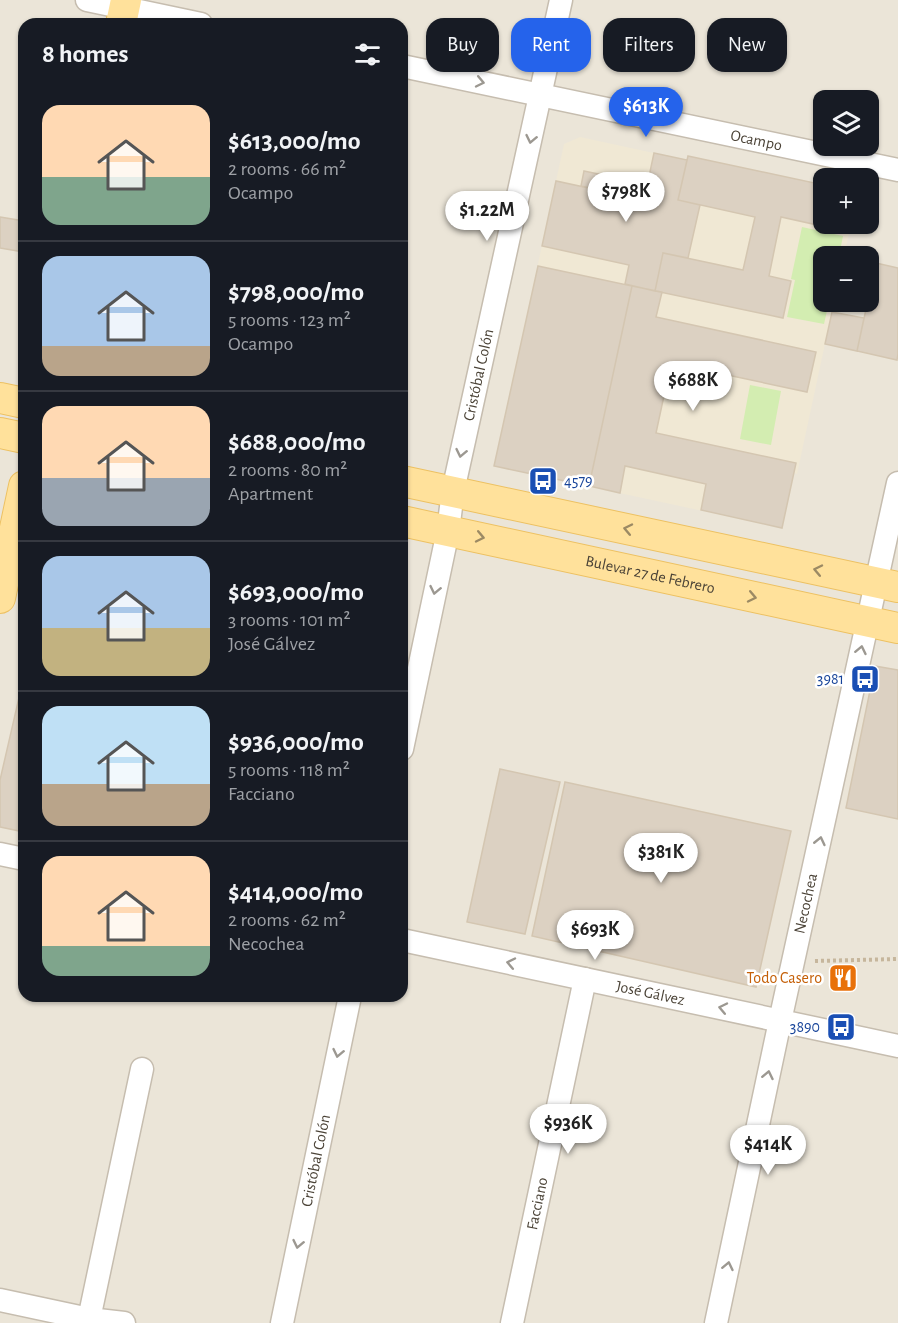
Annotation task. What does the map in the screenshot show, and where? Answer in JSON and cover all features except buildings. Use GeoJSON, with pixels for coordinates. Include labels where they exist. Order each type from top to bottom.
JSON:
{"type":"FeatureCollection","features":[{"type":"Feature","properties":{"kind":"main road"},"geometry":{"type":"LineString","coordinates":[[0,398],[18,402]]}},
{"type":"Feature","properties":{"kind":"main road"},"geometry":{"type":"LineString","coordinates":[[0,433],[18,437]]}},
{"type":"Feature","properties":{"kind":"main road"},"geometry":{"type":"LineString","coordinates":[[408,482],[887,584]]}},
{"type":"Feature","properties":{"kind":"main road"},"geometry":{"type":"LineString","coordinates":[[0,598],[18,514]]}},
{"type":"Feature","properties":{"kind":"main road","name":"Bulevar 27 de Febrero"},"geometry":{"type":"LineString","coordinates":[[408,521],[898,628]]}},
{"type":"Feature","properties":{"kind":"street"},"geometry":{"type":"LineString","coordinates":[[87,0],[124,11],[165,18]]}},
{"type":"Feature","properties":{"kind":"street","name":"Cristóbal Colón"},"geometry":{"type":"LineString","coordinates":[[408,721],[448,531],[453,491],[561,0]]}},
{"type":"Feature","properties":{"kind":"street","name":"Ocampo"},"geometry":{"type":"LineString","coordinates":[[408,67],[898,170]]}},
{"type":"Feature","properties":{"kind":"street","name":"Necochea"},"geometry":{"type":"LineString","coordinates":[[716,1323],[867,621],[887,584],[898,483]]}},
{"type":"Feature","properties":{"kind":"street"},"geometry":{"type":"LineString","coordinates":[[0,854],[18,858]]}},
{"type":"Feature","properties":{"kind":"street","name":"José Gálvez"},"geometry":{"type":"LineString","coordinates":[[408,941],[898,1046]]}},
{"type":"Feature","properties":{"kind":"street","name":"Facciano"},"geometry":{"type":"LineString","coordinates":[[512,1323],[585,979]]}},
{"type":"Feature","properties":{"kind":"street","name":"Cristóbal Colón"},"geometry":{"type":"LineString","coordinates":[[282,1323],[349,1002]]}},
{"type":"Feature","properties":{"kind":"street"},"geometry":{"type":"LineString","coordinates":[[89,1319],[142,1069]]}},
{"type":"Feature","properties":{"kind":"street"},"geometry":{"type":"LineString","coordinates":[[0,1300],[89,1319],[124,1323]]}},
{"type":"Feature","properties":{"kind":"path"},"geometry":{"type":"LineString","coordinates":[[793,962],[898,959]]}},
{"type":"Feature","properties":{"kind":"shaded area"},"geometry":{"type":"Polygon","coordinates":[[[0,0],[898,0],[898,1323],[0,1323],[0,0]]]}},
{"type":"Feature","properties":{"kind":"shaded area"},"geometry":{"type":"Polygon","coordinates":[[[580,137],[686,160],[688,156],[813,183],[813,234],[849,234],[846,246],[813,246],[813,312],[832,312],[797,474],[794,473],[782,528],[494,466],[564,144],[580,137]]]}},
{"type":"Feature","properties":{"kind":"green space"},"geometry":{"type":"Polygon","coordinates":[[[802,227],[813,229],[813,234],[843,236],[841,246],[813,246],[813,312],[827,312],[824,324],[787,317],[795,280],[791,279],[802,227]]]}},
{"type":"Feature","properties":{"kind":"green space"},"geometry":{"type":"Polygon","coordinates":[[[750,385],[781,391],[771,445],[740,439],[750,385]]]}},
{"type":"Feature","properties":{"kind":"place","name":"4579"},"geometry":{"type":"Point","coordinates":[543,481]}},
{"type":"Feature","properties":{"kind":"place","name":"3981"},"geometry":{"type":"Point","coordinates":[865,679]}},
{"type":"Feature","properties":{"kind":"place","name":"Todo Casero"},"geometry":{"type":"Point","coordinates":[843,978]}},
{"type":"Feature","properties":{"kind":"place","name":"3890"},"geometry":{"type":"Point","coordinates":[841,1027]}}]}
